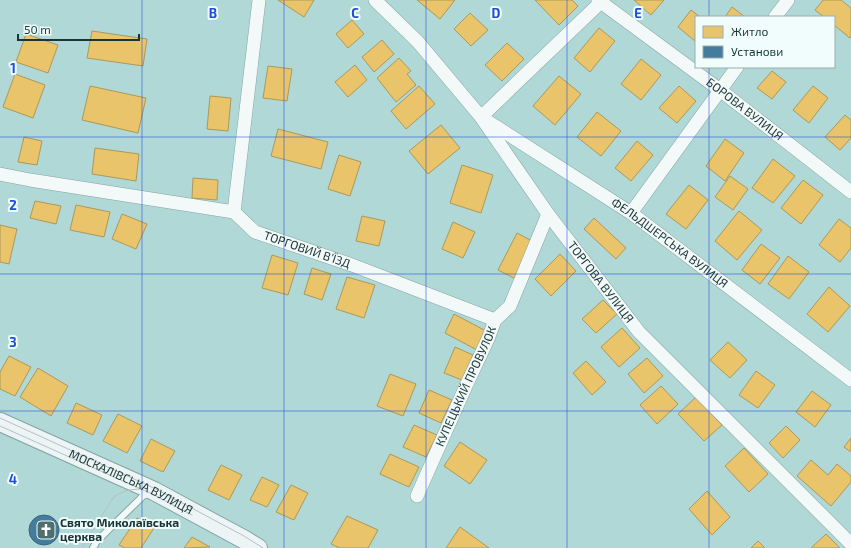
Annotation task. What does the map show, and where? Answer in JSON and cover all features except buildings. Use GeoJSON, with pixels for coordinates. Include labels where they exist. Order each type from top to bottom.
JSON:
{"type":"FeatureCollection","features":[{"type":"Feature","properties":{"kind":"street"},"geometry":{"type":"LineString","coordinates":[[0,174],[234,212],[259,0]]}},
{"type":"Feature","properties":{"kind":"street","name":"ТОРГОВА ВУЛИЦЯ"},"geometry":{"type":"LineString","coordinates":[[375,0],[418,42],[481,118],[548,214],[639,332],[851,544]]}},
{"type":"Feature","properties":{"kind":"street"},"geometry":{"type":"LineString","coordinates":[[776,16],[788,0]]}},
{"type":"Feature","properties":{"kind":"street"},"geometry":{"type":"LineString","coordinates":[[481,118],[600,1]]}},
{"type":"Feature","properties":{"kind":"street","name":"БОРОВА ВУЛИЦЯ"},"geometry":{"type":"LineString","coordinates":[[600,1],[720,90],[851,192]]}},
{"type":"Feature","properties":{"kind":"street"},"geometry":{"type":"LineString","coordinates":[[630,213],[736,68]]}},
{"type":"Feature","properties":{"kind":"street","name":"ФЕЛЬДШЕРСЬКА ВУЛИЦЯ"},"geometry":{"type":"LineString","coordinates":[[481,118],[630,213],[851,380]]}},
{"type":"Feature","properties":{"kind":"street","name":"ТОРГОВИЙ В’ЇЗД"},"geometry":{"type":"LineString","coordinates":[[234,212],[255,232],[352,265],[495,320]]}},
{"type":"Feature","properties":{"kind":"street","name":"КУПЕЦЬКИЙ ПРОВУЛОК"},"geometry":{"type":"LineString","coordinates":[[416,496],[495,320],[510,306],[548,214]]}},
{"type":"Feature","properties":{"kind":"street","name":"МОСКАЛІВСЬКА ВУЛИЦЯ"},"geometry":{"type":"LineString","coordinates":[[0,422],[151,490],[258,548]]}},
{"type":"Feature","properties":{"kind":"lane"},"geometry":{"type":"LineString","coordinates":[[93,548],[97,541],[143,496],[150,493],[151,490]]}},
{"type":"Feature","properties":{"kind":"tram line"},"geometry":{"type":"LineString","coordinates":[[0,418],[156,489],[244,536],[263,548]]}},
{"type":"Feature","properties":{"kind":"tram line"},"geometry":{"type":"LineString","coordinates":[[0,426],[150,493],[192,515]]}},
{"type":"Feature","properties":{"kind":"tram line"},"geometry":{"type":"LineString","coordinates":[[82,548],[113,498],[120,493],[140,489]]}},
{"type":"Feature","properties":{"kind":"place","name":"Свято Миколаївська церква"},"geometry":{"type":"Point","coordinates":[46,530]}}]}
